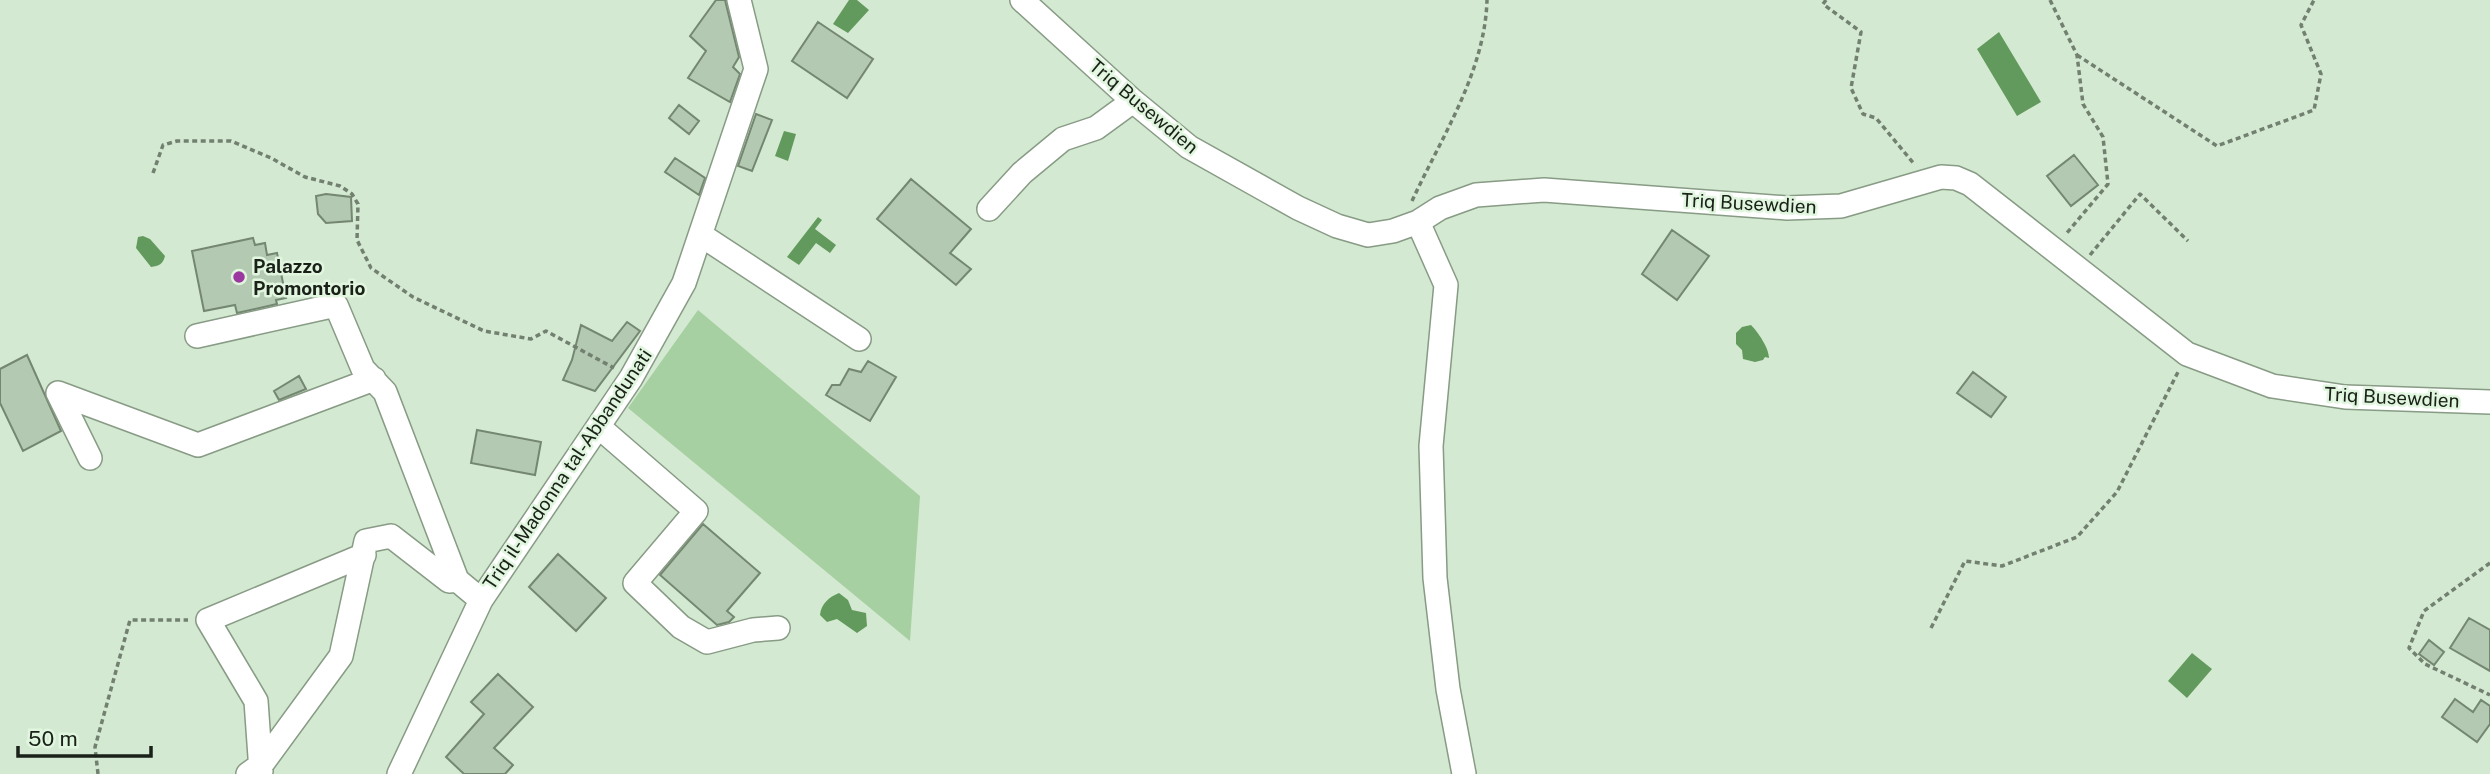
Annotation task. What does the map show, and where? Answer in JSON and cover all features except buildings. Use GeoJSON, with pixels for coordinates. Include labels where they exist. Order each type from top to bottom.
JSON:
{"type":"FeatureCollection","features":[{"type":"Feature","properties":{"kind":"street","name":"Triq il-Madonna tal-Abbandunati"},"geometry":{"type":"LineString","coordinates":[[399,774],[481,600],[631,378],[684,283],[756,69],[739,0]]}},
{"type":"Feature","properties":{"kind":"street","name":"Triq Busewdien"},"geometry":{"type":"LineString","coordinates":[[1022,0],[1133,101],[1189,147],[1298,208],[1337,226],[1368,235],[1418,222],[1440,208],[1476,195],[1544,190],[1787,208],[1841,206],[1941,177],[1956,178],[1970,184],[2187,355],[2272,386],[2345,397],[2490,402]]}},
{"type":"Feature","properties":{"kind":"street"},"geometry":{"type":"LineString","coordinates":[[989,209],[1022,173],[1063,139],[1096,128],[1133,101]]}},
{"type":"Feature","properties":{"kind":"street"},"geometry":{"type":"LineString","coordinates":[[1418,222],[1446,285],[1431,446],[1434,552],[1448,688],[1464,774]]}},
{"type":"Feature","properties":{"kind":"street"},"geometry":{"type":"LineString","coordinates":[[701,235],[859,340]]}},
{"type":"Feature","properties":{"kind":"street"},"geometry":{"type":"LineString","coordinates":[[197,336],[336,306],[363,369],[385,392],[457,580],[481,600]]}},
{"type":"Feature","properties":{"kind":"street"},"geometry":{"type":"LineString","coordinates":[[90,458],[58,393],[198,445],[374,379]]}},
{"type":"Feature","properties":{"kind":"street"},"geometry":{"type":"LineString","coordinates":[[599,427],[696,511],[635,583],[681,627],[707,642],[752,630],[778,628]]}},
{"type":"Feature","properties":{"kind":"street"},"geometry":{"type":"LineString","coordinates":[[257,771],[341,656],[366,541],[391,536],[449,581],[457,580]]}},
{"type":"Feature","properties":{"kind":"street"},"geometry":{"type":"LineString","coordinates":[[257,771],[256,701],[208,620],[364,555]]}},
{"type":"Feature","properties":{"kind":"path"},"geometry":{"type":"LineString","coordinates":[[1418,222],[1410,212],[1412,200],[1422,186],[1435,152],[1447,134],[1454,112],[1464,94],[1486,26],[1487,0]]}},
{"type":"Feature","properties":{"kind":"path"},"geometry":{"type":"LineString","coordinates":[[1826,0],[1823,4],[1861,32],[1852,88],[1863,114],[1875,118],[1928,181]]}},
{"type":"Feature","properties":{"kind":"path"},"geometry":{"type":"LineString","coordinates":[[2050,0],[2077,55],[2083,104],[2103,138],[2108,184],[2053,249]]}},
{"type":"Feature","properties":{"kind":"path"},"geometry":{"type":"LineString","coordinates":[[2077,55],[2217,146],[2314,110],[2321,74],[2301,25],[2314,0]]}},
{"type":"Feature","properties":{"kind":"path"},"geometry":{"type":"LineString","coordinates":[[153,173],[163,145],[177,141],[231,141],[271,158],[305,177],[340,186],[352,194],[358,204],[357,240],[371,268],[413,297],[484,331],[531,339],[546,331],[631,378]]}},
{"type":"Feature","properties":{"kind":"path"},"geometry":{"type":"LineString","coordinates":[[2078,270],[2140,194],[2188,242]]}},
{"type":"Feature","properties":{"kind":"path"},"geometry":{"type":"LineString","coordinates":[[1931,628],[1965,561],[2002,566],[2077,537],[2117,492],[2187,355]]}},
{"type":"Feature","properties":{"kind":"path"},"geometry":{"type":"LineString","coordinates":[[2490,564],[2424,611],[2409,648],[2425,664],[2490,695]]}},
{"type":"Feature","properties":{"kind":"path"},"geometry":{"type":"LineString","coordinates":[[98,774],[95,747],[130,620],[208,620]]}},
{"type":"Feature","properties":{"kind":"shaded area"},"geometry":{"type":"Polygon","coordinates":[[[849,0],[857,0],[869,10],[848,33],[833,24],[849,0]]]}},
{"type":"Feature","properties":{"kind":"shaded area"},"geometry":{"type":"Polygon","coordinates":[[[1999,32],[2041,102],[2017,116],[1977,49],[1999,32]]]}},
{"type":"Feature","properties":{"kind":"shaded area"},"geometry":{"type":"Polygon","coordinates":[[[784,131],[796,134],[788,161],[775,156],[784,131]]]}},
{"type":"Feature","properties":{"kind":"shaded area"},"geometry":{"type":"Polygon","coordinates":[[[818,217],[822,220],[815,229],[836,245],[830,253],[816,243],[799,265],[787,257],[818,217]]]}},
{"type":"Feature","properties":{"kind":"shaded area"},"geometry":{"type":"Polygon","coordinates":[[[138,237],[150,239],[165,256],[158,265],[151,267],[136,248],[138,237]]]}},
{"type":"Feature","properties":{"kind":"shaded area"},"geometry":{"type":"Polygon","coordinates":[[[698,310],[920,496],[910,641],[628,408],[698,310]]]}},
{"type":"Feature","properties":{"kind":"shaded area"},"geometry":{"type":"Polygon","coordinates":[[[1751,325],[1763,340],[1769,358],[1755,362],[1743,359],[1742,350],[1736,344],[1736,333],[1742,327],[1751,325]]]}},
{"type":"Feature","properties":{"kind":"shaded area"},"geometry":{"type":"Polygon","coordinates":[[[839,593],[848,600],[852,610],[866,613],[867,626],[857,633],[837,619],[827,622],[820,615],[826,601],[839,593]]]}},
{"type":"Feature","properties":{"kind":"shaded area"},"geometry":{"type":"Polygon","coordinates":[[[2192,653],[2212,669],[2187,698],[2168,681],[2192,653]]]}},
{"type":"Feature","properties":{"kind":"place","name":"Palazzo Promontorio"},"geometry":{"type":"Point","coordinates":[239,277]}}]}
